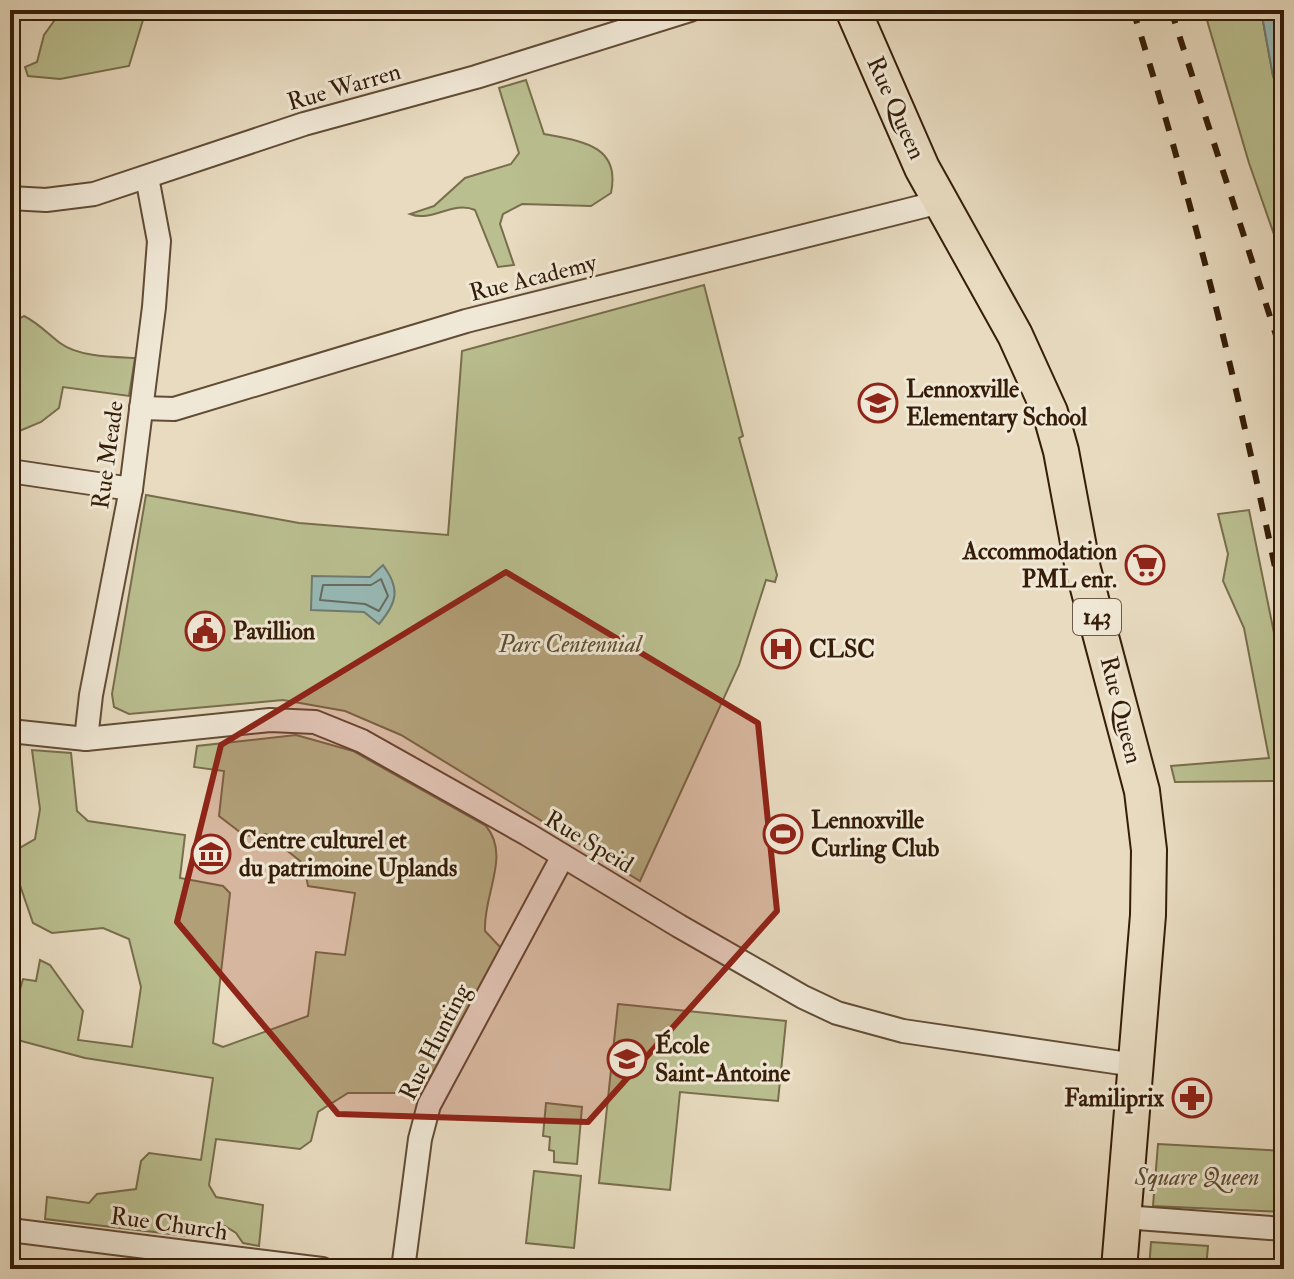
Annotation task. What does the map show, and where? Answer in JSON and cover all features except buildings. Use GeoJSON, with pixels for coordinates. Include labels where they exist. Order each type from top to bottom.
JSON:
{"type":"FeatureCollection","features":[{"type":"Feature","properties":{"kind":"main road","name":"Rue Queen"},"geometry":{"type":"LineString","coordinates":[[853,10],[891,103],[940,202],[1015,335],[1050,412],[1061,451],[1083,569],[1142,791],[1149,879],[1119,1269]]}},
{"type":"Feature","properties":{"kind":"street","name":"Rue Warren"},"geometry":{"type":"LineString","coordinates":[[10,198],[71,198],[147,177],[304,124],[476,77],[690,10]]}},
{"type":"Feature","properties":{"kind":"street","name":"Rue Meade"},"geometry":{"type":"LineString","coordinates":[[86,739],[131,489],[159,255],[157,216],[147,177]]}},
{"type":"Feature","properties":{"kind":"street","name":"Rue Academy"},"geometry":{"type":"LineString","coordinates":[[141,408],[174,409],[466,321],[940,202]]}},
{"type":"Feature","properties":{"kind":"street"},"geometry":{"type":"LineString","coordinates":[[10,471],[131,489]]}},
{"type":"Feature","properties":{"kind":"street","name":"Rue Speid"},"geometry":{"type":"LineString","coordinates":[[10,731],[86,739],[270,720],[315,722],[362,741],[803,997],[859,1021],[925,1035],[1135,1065]]}},
{"type":"Feature","properties":{"kind":"street","name":"Rue Hunting"},"geometry":{"type":"LineString","coordinates":[[403,1269],[421,1131],[429,1105],[563,856]]}},
{"type":"Feature","properties":{"kind":"street"},"geometry":{"type":"LineString","coordinates":[[1124,1217],[1284,1229]]}},
{"type":"Feature","properties":{"kind":"street","name":"Rue Church"},"geometry":{"type":"LineString","coordinates":[[10,1230],[260,1266],[322,1269]]}},
{"type":"Feature","properties":{"kind":"highlighted area"},"geometry":{"type":"Polygon","coordinates":[[[506,572],[758,723],[777,911],[588,1122],[338,1114],[177,922],[221,745],[506,572]]]}},
{"type":"Feature","properties":{"kind":"green space"},"geometry":{"type":"Polygon","coordinates":[[[62,10],[146,10],[129,66],[60,79],[28,76],[25,67],[37,62],[44,35],[62,10]]]}},
{"type":"Feature","properties":{"kind":"green space"},"geometry":{"type":"Polygon","coordinates":[[[1204,10],[1261,10],[1273,76],[1284,101],[1284,263],[1249,163],[1204,10]]]}},
{"type":"Feature","properties":{"kind":"green space"},"geometry":{"type":"Polygon","coordinates":[[[526,80],[544,134],[584,143],[604,155],[613,177],[611,193],[591,206],[522,204],[503,214],[500,224],[514,265],[498,267],[475,210],[459,208],[426,216],[410,214],[434,206],[465,178],[511,164],[519,153],[499,88],[526,80]]]}},
{"type":"Feature","properties":{"kind":"green space","name":"Parc Centennial"},"geometry":{"type":"Polygon","coordinates":[[[704,285],[743,436],[739,438],[777,575],[775,582],[766,580],[739,665],[640,881],[401,735],[345,711],[283,700],[129,714],[114,707],[112,694],[146,495],[299,523],[448,535],[462,351],[704,285]]]}},
{"type":"Feature","properties":{"kind":"green space"},"geometry":{"type":"Polygon","coordinates":[[[24,316],[68,348],[96,355],[135,358],[129,396],[63,387],[59,408],[41,422],[10,435],[10,323],[24,316]]]}},
{"type":"Feature","properties":{"kind":"green space"},"geometry":{"type":"Polygon","coordinates":[[[1249,510],[1284,682],[1284,816],[1274,781],[1175,782],[1171,766],[1269,758],[1244,628],[1223,581],[1228,554],[1218,514],[1249,510]]]}},
{"type":"Feature","properties":{"kind":"green space"},"geometry":{"type":"Polygon","coordinates":[[[296,735],[353,751],[486,826],[493,838],[496,863],[485,931],[501,948],[422,1093],[348,1093],[318,1112],[311,1141],[300,1149],[216,1139],[209,1185],[216,1197],[263,1205],[259,1246],[243,1243],[236,1233],[225,1226],[196,1237],[45,1219],[47,1197],[89,1203],[97,1194],[136,1189],[141,1161],[149,1153],[201,1160],[213,1078],[85,1058],[10,1038],[10,992],[19,993],[23,979],[36,981],[40,960],[50,965],[83,1011],[78,1040],[132,1047],[141,987],[129,939],[103,928],[52,933],[33,923],[13,865],[18,849],[35,839],[40,809],[32,750],[71,753],[77,811],[88,821],[185,835],[180,878],[223,886],[230,893],[213,1043],[223,1047],[308,1016],[316,952],[345,955],[355,893],[308,886],[304,864],[266,834],[245,836],[219,816],[224,771],[194,767],[197,746],[296,735]]]}},
{"type":"Feature","properties":{"kind":"green space"},"geometry":{"type":"Polygon","coordinates":[[[618,1004],[786,1021],[778,1101],[680,1092],[670,1190],[599,1183],[618,1004]]]}},
{"type":"Feature","properties":{"kind":"green space"},"geometry":{"type":"Polygon","coordinates":[[[546,1103],[582,1107],[577,1164],[554,1162],[554,1151],[549,1150],[550,1137],[543,1136],[546,1103]]]}},
{"type":"Feature","properties":{"kind":"green space","name":"Square Queen"},"geometry":{"type":"Polygon","coordinates":[[[1158,1144],[1284,1151],[1284,1212],[1153,1206],[1158,1144]]]}},
{"type":"Feature","properties":{"kind":"green space"},"geometry":{"type":"Polygon","coordinates":[[[534,1171],[581,1176],[574,1248],[526,1243],[534,1171]]]}},
{"type":"Feature","properties":{"kind":"green space"},"geometry":{"type":"Polygon","coordinates":[[[1151,1242],[1208,1246],[1206,1269],[1149,1269],[1151,1242]]]}},
{"type":"Feature","properties":{"kind":"water"},"geometry":{"type":"Polygon","coordinates":[[[1261,10],[1284,10],[1284,101],[1273,76],[1261,10]]]}},
{"type":"Feature","properties":{"kind":"water"},"geometry":{"type":"Polygon","coordinates":[[[383,565],[392,581],[394,595],[390,609],[379,624],[364,612],[311,610],[312,576],[370,577],[383,565]]]}},
{"type":"Feature","properties":{"kind":"railway"},"geometry":{"type":"LineString","coordinates":[[1133,10],[1177,159],[1216,309],[1284,611]]}},
{"type":"Feature","properties":{"kind":"railway"},"geometry":{"type":"LineString","coordinates":[[1171,10],[1284,360]]}},
{"type":"Feature","properties":{"kind":"place","name":"Lennoxville Elementary School"},"geometry":{"type":"Point","coordinates":[878,403]}},
{"type":"Feature","properties":{"kind":"place","name":"Accommodation PML enr."},"geometry":{"type":"Point","coordinates":[1145,565]}},
{"type":"Feature","properties":{"kind":"place","name":"Pavillion"},"geometry":{"type":"Point","coordinates":[205,631]}},
{"type":"Feature","properties":{"kind":"place","name":"CLSC"},"geometry":{"type":"Point","coordinates":[781,649]}},
{"type":"Feature","properties":{"kind":"place","name":"Lennoxville Curling Club"},"geometry":{"type":"Point","coordinates":[783,834]}},
{"type":"Feature","properties":{"kind":"place","name":"Centre culturel et du patrimoine Uplands"},"geometry":{"type":"Point","coordinates":[211,854]}},
{"type":"Feature","properties":{"kind":"place","name":"École Saint-Antoine"},"geometry":{"type":"Point","coordinates":[627,1059]}},
{"type":"Feature","properties":{"kind":"place","name":"Familiprix"},"geometry":{"type":"Point","coordinates":[1192,1098]}}]}
